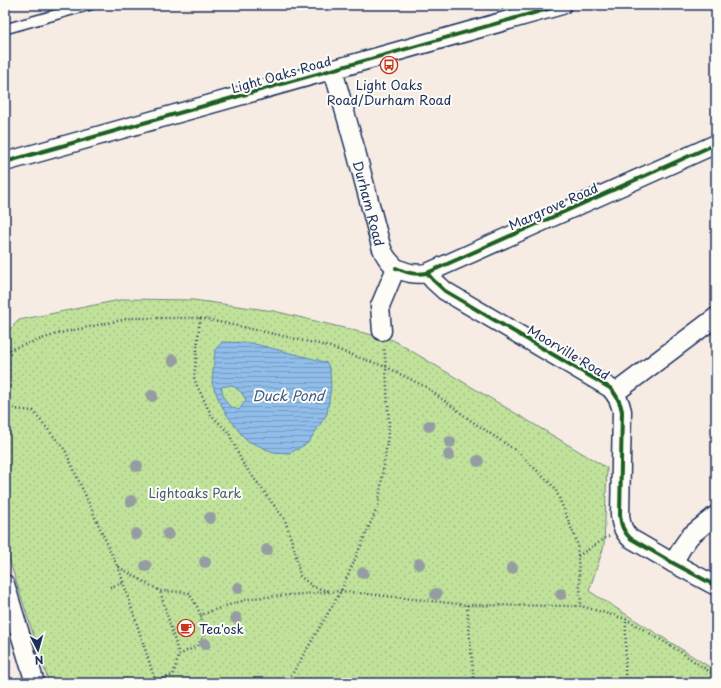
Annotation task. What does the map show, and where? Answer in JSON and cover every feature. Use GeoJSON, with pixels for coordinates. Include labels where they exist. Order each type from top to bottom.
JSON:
{"type":"FeatureCollection","features":[{"type":"Feature","properties":{"kind":"street","name":"Light Oaks Road"},"geometry":{"type":"LineString","coordinates":[[5,162],[562,5]]}},
{"type":"Feature","properties":{"kind":"street","name":"Durham Road"},"geometry":{"type":"LineString","coordinates":[[333,70],[381,246],[384,255],[396,268]]}},
{"type":"Feature","properties":{"kind":"street","name":"Margrove Road"},"geometry":{"type":"LineString","coordinates":[[396,268],[403,272],[412,274],[427,273],[716,144]]}},
{"type":"Feature","properties":{"kind":"street"},"geometry":{"type":"LineString","coordinates":[[382,331],[380,306],[396,268]]}},
{"type":"Feature","properties":{"kind":"street","name":"Moorville Road"},"geometry":{"type":"LineString","coordinates":[[427,273],[445,291],[610,388],[615,393],[621,404],[622,411],[620,522],[623,528]]}},
{"type":"Feature","properties":{"kind":"street"},"geometry":{"type":"LineString","coordinates":[[615,393],[716,317]]}},
{"type":"Feature","properties":{"kind":"street"},"geometry":{"type":"LineString","coordinates":[[673,563],[690,536],[716,515]]}},
{"type":"Feature","properties":{"kind":"street"},"geometry":{"type":"LineString","coordinates":[[623,528],[630,538],[716,586]]}},
{"type":"Feature","properties":{"kind":"street"},"geometry":{"type":"LineString","coordinates":[[6,591],[35,683]]}},
{"type":"Feature","properties":{"kind":"lane"},"geometry":{"type":"LineString","coordinates":[[5,29],[90,5]]}},
{"type":"Feature","properties":{"kind":"path"},"geometry":{"type":"LineString","coordinates":[[5,351],[60,333],[131,318],[200,318],[327,346],[386,367],[426,387],[473,422],[518,452],[556,488],[577,542],[581,606]]}},
{"type":"Feature","properties":{"kind":"path"},"geometry":{"type":"LineString","coordinates":[[200,318],[194,379],[211,415],[229,433],[242,462],[285,520],[295,551],[300,576],[312,587],[334,592]]}},
{"type":"Feature","properties":{"kind":"path"},"geometry":{"type":"LineString","coordinates":[[287,683],[341,591],[378,506],[389,428],[386,367],[382,331]]}},
{"type":"Feature","properties":{"kind":"path"},"geometry":{"type":"LineString","coordinates":[[5,408],[33,412],[65,450],[117,566],[155,682],[173,675],[179,655],[160,592]]}},
{"type":"Feature","properties":{"kind":"path"},"geometry":{"type":"LineString","coordinates":[[578,556],[623,528]]}},
{"type":"Feature","properties":{"kind":"path"},"geometry":{"type":"LineString","coordinates":[[117,566],[160,592],[183,592],[189,594],[201,615],[204,637],[195,648],[179,655]]}},
{"type":"Feature","properties":{"kind":"path"},"geometry":{"type":"LineString","coordinates":[[110,587],[123,583]]}},
{"type":"Feature","properties":{"kind":"path"},"geometry":{"type":"LineString","coordinates":[[201,615],[252,598],[341,591],[468,605],[581,606],[626,619],[676,649],[716,676]]}},
{"type":"Feature","properties":{"kind":"path"},"geometry":{"type":"LineString","coordinates":[[468,605],[474,683]]}},
{"type":"Feature","properties":{"kind":"path"},"geometry":{"type":"LineString","coordinates":[[625,683],[626,619]]}},
{"type":"Feature","properties":{"kind":"path"},"geometry":{"type":"LineString","coordinates":[[289,680],[314,682],[353,680]]}},
{"type":"Feature","properties":{"kind":"green space","name":"Lightoaks Park"},"geometry":{"type":"Polygon","coordinates":[[[125,299],[193,300],[274,311],[393,340],[607,468],[604,546],[589,591],[716,671],[716,683],[49,683],[5,547],[5,334],[19,320],[125,299]]]}},
{"type":"Feature","properties":{"kind":"water","name":"Duck Pond"},"geometry":{"type":"Polygon","coordinates":[[[222,342],[251,343],[327,363],[330,370],[331,387],[327,414],[308,443],[290,453],[273,452],[248,441],[241,434],[225,412],[212,383],[215,350],[222,342]],[[232,385],[221,387],[226,402],[239,410],[246,400],[242,393],[232,385]]]}},
{"type":"Feature","properties":{"kind":"cycle path"},"geometry":{"type":"LineString","coordinates":[[5,162],[562,5]]}},
{"type":"Feature","properties":{"kind":"cycle path"},"geometry":{"type":"LineString","coordinates":[[396,268],[411,273],[427,273],[716,144]]}},
{"type":"Feature","properties":{"kind":"cycle path"},"geometry":{"type":"LineString","coordinates":[[427,273],[445,291],[610,388],[618,398],[622,411],[620,515],[624,530],[630,538],[716,586]]}},
{"type":"Feature","properties":{"kind":"place","name":"Light Oaks Road/Durham Road"},"geometry":{"type":"Point","coordinates":[389,65]}},
{"type":"Feature","properties":{"kind":"place","name":"Tea'osk"},"geometry":{"type":"Point","coordinates":[186,628]}}]}
